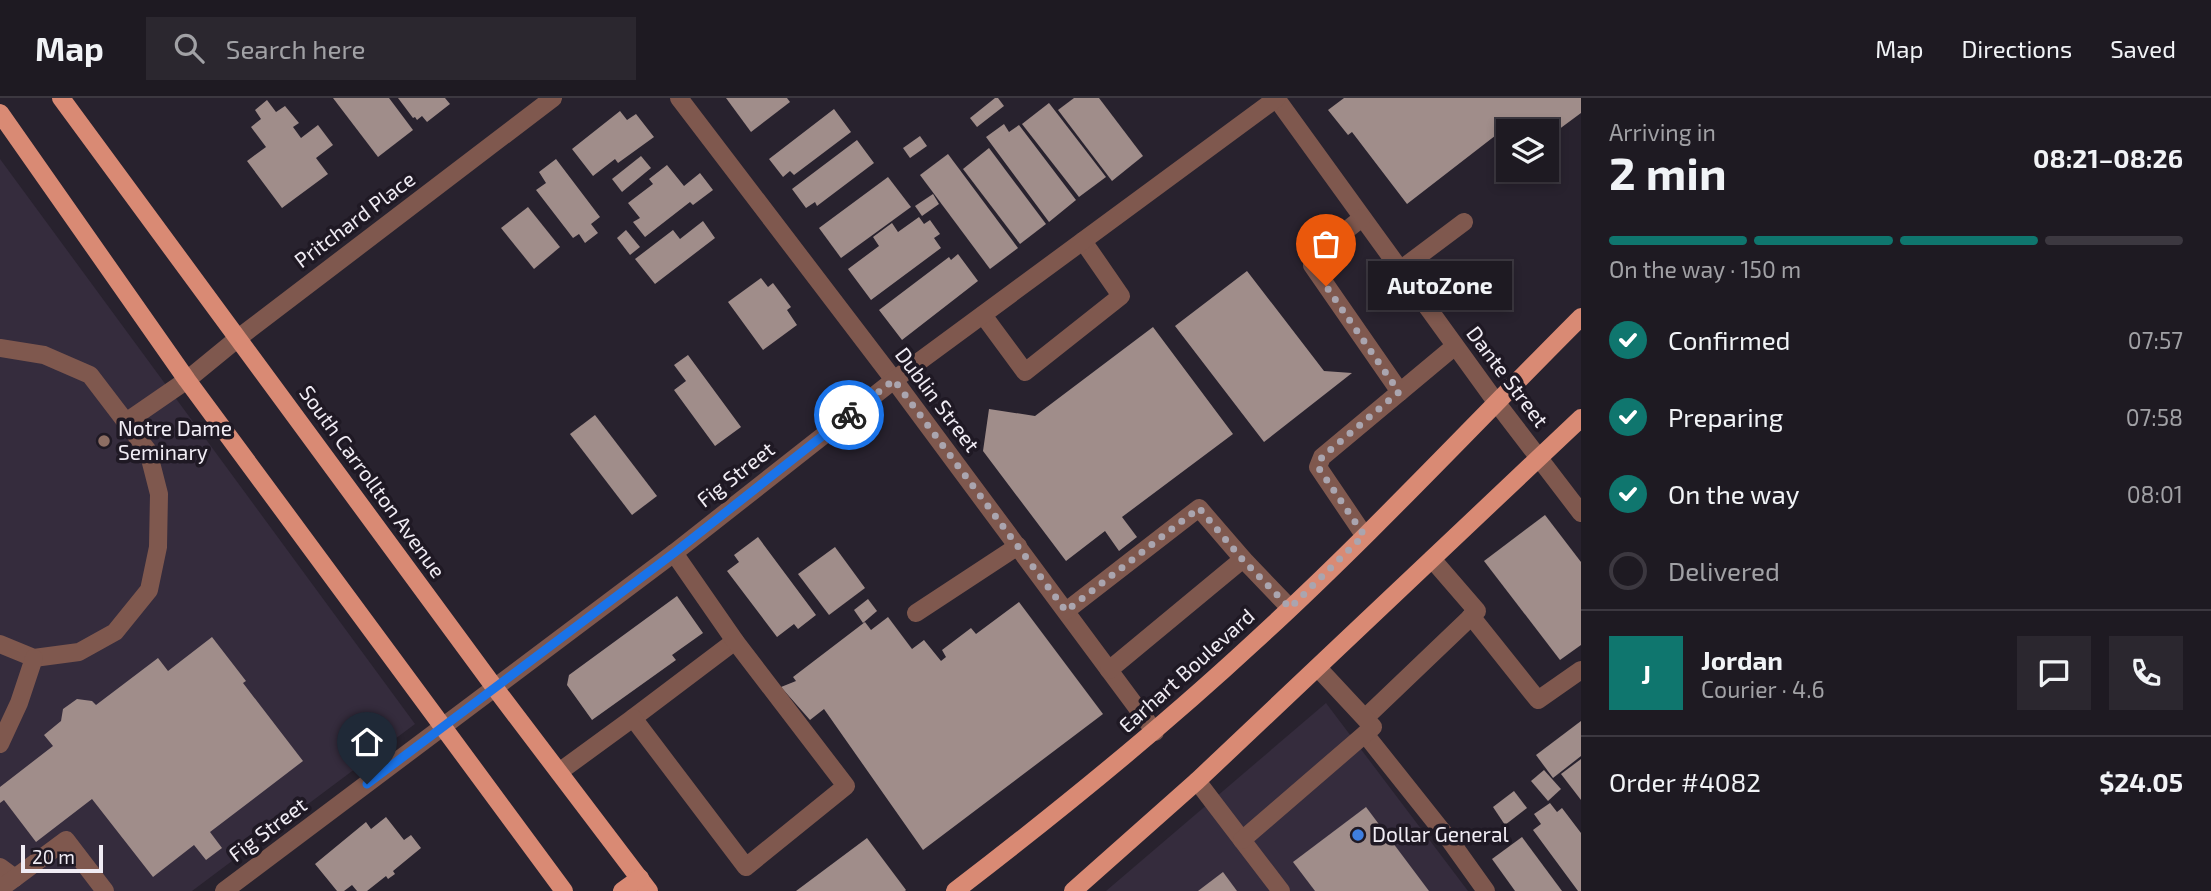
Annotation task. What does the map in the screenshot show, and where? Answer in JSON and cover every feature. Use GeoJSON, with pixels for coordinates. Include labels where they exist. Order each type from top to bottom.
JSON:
{"type":"FeatureCollection","features":[{"type":"Feature","properties":{"kind":"main road","name":"South Carrollton Avenue"},"geometry":{"type":"LineString","coordinates":[[61,98],[495,688],[645,885]]}},
{"type":"Feature","properties":{"kind":"main road"},"geometry":{"type":"LineString","coordinates":[[0,113],[187,380],[564,891]]}},
{"type":"Feature","properties":{"kind":"main road","name":"Earhart Boulevard"},"geometry":{"type":"LineString","coordinates":[[955,891],[1039,827],[1155,732],[1290,608],[1581,317]]}},
{"type":"Feature","properties":{"kind":"main road"},"geometry":{"type":"LineString","coordinates":[[1073,891],[1197,781],[1581,418]]}},
{"type":"Feature","properties":{"kind":"main road"},"geometry":{"type":"LineString","coordinates":[[622,891],[645,885]]}},
{"type":"Feature","properties":{"kind":"street","name":"Pritchard Place"},"geometry":{"type":"LineString","coordinates":[[126,422],[187,380],[553,98]]}},
{"type":"Feature","properties":{"kind":"street","name":"Dublin Street"},"geometry":{"type":"LineString","coordinates":[[679,98],[894,380],[1155,732]]}},
{"type":"Feature","properties":{"kind":"street","name":"Fig Street"},"geometry":{"type":"LineString","coordinates":[[224,891],[674,553],[894,380],[1276,98]]}},
{"type":"Feature","properties":{"kind":"street","name":"Dante Street"},"geometry":{"type":"LineString","coordinates":[[1276,98],[1496,402],[1581,513]]}},
{"type":"Feature","properties":{"kind":"street"},"geometry":{"type":"LineString","coordinates":[[1362,218],[1316,254],[1312,265],[1399,392]]}},
{"type":"Feature","properties":{"kind":"street"},"geometry":{"type":"LineString","coordinates":[[1400,270],[1464,222]]}},
{"type":"Feature","properties":{"kind":"street"},"geometry":{"type":"LineString","coordinates":[[983,315],[1025,372],[1121,296],[1083,241]]}},
{"type":"Feature","properties":{"kind":"street"},"geometry":{"type":"LineString","coordinates":[[1364,535],[1318,467],[1322,457],[1455,346]]}},
{"type":"Feature","properties":{"kind":"street"},"geometry":{"type":"LineString","coordinates":[[0,348],[44,355],[90,375],[148,451],[159,494],[158,547],[149,590],[114,632],[79,652],[34,658],[0,644]]}},
{"type":"Feature","properties":{"kind":"street"},"geometry":{"type":"LineString","coordinates":[[1066,611],[1199,508],[1242,559],[1290,608]]}},
{"type":"Feature","properties":{"kind":"street"},"geometry":{"type":"LineString","coordinates":[[916,613],[1018,546]]}},
{"type":"Feature","properties":{"kind":"street"},"geometry":{"type":"LineString","coordinates":[[633,718],[746,867],[846,786],[735,641],[674,553]]}},
{"type":"Feature","properties":{"kind":"street"},"geometry":{"type":"LineString","coordinates":[[1109,670],[1242,559]]}},
{"type":"Feature","properties":{"kind":"street"},"geometry":{"type":"LineString","coordinates":[[1242,840],[1365,726],[1477,611],[1432,559]]}},
{"type":"Feature","properties":{"kind":"street"},"geometry":{"type":"LineString","coordinates":[[1471,616],[1538,700],[1581,670]]}},
{"type":"Feature","properties":{"kind":"street"},"geometry":{"type":"LineString","coordinates":[[559,772],[735,641]]}},
{"type":"Feature","properties":{"kind":"street"},"geometry":{"type":"LineString","coordinates":[[0,744],[19,703],[34,658]]}},
{"type":"Feature","properties":{"kind":"street"},"geometry":{"type":"LineString","coordinates":[[1318,668],[1365,726],[1486,891]]}},
{"type":"Feature","properties":{"kind":"street"},"geometry":{"type":"LineString","coordinates":[[1197,781],[1281,891]]}},
{"type":"Feature","properties":{"kind":"street"},"geometry":{"type":"LineString","coordinates":[[0,889],[66,840],[105,891]]}},
{"type":"Feature","properties":{"kind":"street"},"geometry":{"type":"LineString","coordinates":[[0,867],[15,878]]}},
{"type":"Feature","properties":{"kind":"shaded area","name":"Notre Dame Seminary"},"geometry":{"type":"Polygon","coordinates":[[[0,159],[415,724],[192,891],[0,891],[0,159]]]}},
{"type":"Feature","properties":{"kind":"shaded area"},"geometry":{"type":"Polygon","coordinates":[[[1326,703],[1468,891],[1106,891],[1326,703]]]}},
{"type":"Feature","properties":{"kind":"building"},"geometry":{"type":"Polygon","coordinates":[[[333,98],[389,98],[413,130],[378,157],[333,98]]]}},
{"type":"Feature","properties":{"kind":"building"},"geometry":{"type":"Polygon","coordinates":[[[398,98],[445,98],[450,104],[427,122],[422,116],[417,120],[413,118],[398,98]]]}},
{"type":"Feature","properties":{"kind":"building"},"geometry":{"type":"Polygon","coordinates":[[[726,98],[787,98],[790,102],[751,132],[726,98]]]}},
{"type":"Feature","properties":{"kind":"building"},"geometry":{"type":"Polygon","coordinates":[[[995,98],[1004,106],[977,127],[970,118],[995,98]]]}},
{"type":"Feature","properties":{"kind":"building"},"geometry":{"type":"Polygon","coordinates":[[[1074,98],[1099,98],[1143,156],[1112,181],[1058,110],[1074,98]]]}},
{"type":"Feature","properties":{"kind":"building"},"geometry":{"type":"Polygon","coordinates":[[[1344,98],[1581,98],[1581,113],[1559,129],[1559,119],[1496,119],[1496,135],[1407,204],[1352,132],[1348,135],[1328,110],[1344,98]]]}},
{"type":"Feature","properties":{"kind":"building"},"geometry":{"type":"Polygon","coordinates":[[[267,100],[276,112],[285,106],[299,123],[293,127],[301,138],[318,125],[333,145],[316,158],[328,174],[282,208],[247,161],[266,147],[251,127],[261,119],[255,110],[267,100]]]}},
{"type":"Feature","properties":{"kind":"building"},"geometry":{"type":"Polygon","coordinates":[[[1049,103],[1106,177],[1079,197],[1022,124],[1049,103]]]}},
{"type":"Feature","properties":{"kind":"building"},"geometry":{"type":"Polygon","coordinates":[[[834,109],[851,132],[794,175],[790,171],[783,177],[769,159],[834,109]]]}},
{"type":"Feature","properties":{"kind":"building"},"geometry":{"type":"Polygon","coordinates":[[[620,111],[627,120],[636,114],[654,137],[618,163],[615,159],[593,176],[572,149],[620,111]]]}},
{"type":"Feature","properties":{"kind":"building"},"geometry":{"type":"Polygon","coordinates":[[[1004,124],[1009,132],[1019,125],[1076,200],[1049,222],[986,137],[1004,124]]]}},
{"type":"Feature","properties":{"kind":"building"},"geometry":{"type":"Polygon","coordinates":[[[920,136],[927,146],[910,158],[903,148],[920,136]]]}},
{"type":"Feature","properties":{"kind":"building"},"geometry":{"type":"Polygon","coordinates":[[[857,140],[874,163],[817,206],[815,202],[806,208],[792,189],[857,140]]]}},
{"type":"Feature","properties":{"kind":"building"},"geometry":{"type":"Polygon","coordinates":[[[989,148],[1046,224],[1020,244],[963,169],[989,148]]]}},
{"type":"Feature","properties":{"kind":"building"},"geometry":{"type":"Polygon","coordinates":[[[948,154],[1018,248],[990,269],[920,175],[948,154]]]}},
{"type":"Feature","properties":{"kind":"building"},"geometry":{"type":"Polygon","coordinates":[[[641,156],[651,168],[622,192],[612,179],[641,156]]]}},
{"type":"Feature","properties":{"kind":"building"},"geometry":{"type":"Polygon","coordinates":[[[556,159],[600,217],[591,224],[598,233],[585,243],[579,234],[573,238],[536,190],[546,183],[539,172],[556,159]]]}},
{"type":"Feature","properties":{"kind":"building"},"geometry":{"type":"Polygon","coordinates":[[[667,165],[684,186],[700,173],[713,190],[693,205],[690,202],[645,237],[633,222],[640,218],[628,203],[653,184],[649,179],[667,165]]]}},
{"type":"Feature","properties":{"kind":"building"},"geometry":{"type":"Polygon","coordinates":[[[888,177],[911,207],[841,258],[819,228],[888,177]]]}},
{"type":"Feature","properties":{"kind":"building"},"geometry":{"type":"Polygon","coordinates":[[[933,194],[939,204],[922,216],[915,206],[933,194]]]}},
{"type":"Feature","properties":{"kind":"building"},"geometry":{"type":"Polygon","coordinates":[[[528,207],[560,247],[534,269],[501,228],[528,207]]]}},
{"type":"Feature","properties":{"kind":"building"},"geometry":{"type":"Polygon","coordinates":[[[919,217],[924,224],[930,220],[940,234],[934,238],[941,248],[871,300],[848,269],[879,246],[873,237],[892,223],[898,232],[919,217]]]}},
{"type":"Feature","properties":{"kind":"building"},"geometry":{"type":"Polygon","coordinates":[[[703,221],[715,238],[655,284],[635,259],[673,230],[680,239],[703,221]]]}},
{"type":"Feature","properties":{"kind":"building"},"geometry":{"type":"Polygon","coordinates":[[[626,230],[640,247],[630,255],[617,238],[626,230]]]}},
{"type":"Feature","properties":{"kind":"building"},"geometry":{"type":"Polygon","coordinates":[[[958,254],[978,281],[902,340],[879,310],[949,257],[951,260],[958,254]]]}},
{"type":"Feature","properties":{"kind":"building"},"geometry":{"type":"Polygon","coordinates":[[[1247,271],[1324,371],[1352,373],[1264,442],[1175,326],[1247,271]]]}},
{"type":"Feature","properties":{"kind":"building"},"geometry":{"type":"Polygon","coordinates":[[[761,278],[768,287],[773,283],[791,307],[787,310],[797,325],[763,350],[728,302],[761,278]]]}},
{"type":"Feature","properties":{"kind":"building"},"geometry":{"type":"Polygon","coordinates":[[[1153,327],[1233,434],[1122,517],[1137,537],[1119,551],[1105,531],[1066,561],[983,451],[989,409],[1035,416],[1153,327]]]}},
{"type":"Feature","properties":{"kind":"building"},"geometry":{"type":"Polygon","coordinates":[[[688,355],[741,427],[715,446],[674,390],[686,381],[674,365],[688,355]]]}},
{"type":"Feature","properties":{"kind":"building"},"geometry":{"type":"Polygon","coordinates":[[[595,415],[657,496],[632,515],[570,434],[595,415]]]}},
{"type":"Feature","properties":{"kind":"building"},"geometry":{"type":"Polygon","coordinates":[[[1545,515],[1581,562],[1581,645],[1560,660],[1484,561],[1545,515]]]}},
{"type":"Feature","properties":{"kind":"building"},"geometry":{"type":"Polygon","coordinates":[[[758,537],[816,615],[798,629],[794,624],[777,637],[727,571],[739,562],[734,555],[758,537]]]}},
{"type":"Feature","properties":{"kind":"building"},"geometry":{"type":"Polygon","coordinates":[[[835,547],[865,588],[829,615],[798,574],[835,547]]]}},
{"type":"Feature","properties":{"kind":"building"},"geometry":{"type":"Polygon","coordinates":[[[677,596],[703,633],[672,655],[676,660],[592,720],[567,685],[569,675],[677,596]]]}},
{"type":"Feature","properties":{"kind":"building"},"geometry":{"type":"Polygon","coordinates":[[[868,599],[877,611],[863,623],[854,610],[868,599]]]}},
{"type":"Feature","properties":{"kind":"building"},"geometry":{"type":"Polygon","coordinates":[[[1019,602],[1103,714],[923,850],[824,709],[810,720],[781,687],[796,681],[793,677],[865,622],[871,630],[888,617],[912,649],[924,640],[941,661],[946,657],[942,650],[971,628],[976,634],[1019,602]]]}},
{"type":"Feature","properties":{"kind":"building"},"geometry":{"type":"Polygon","coordinates":[[[212,637],[246,681],[243,683],[303,761],[210,832],[222,848],[206,860],[194,845],[153,877],[92,799],[36,842],[4,800],[0,803],[0,787],[53,746],[44,735],[61,721],[63,709],[77,699],[92,701],[96,705],[158,658],[168,671],[212,637]]]}},
{"type":"Feature","properties":{"kind":"building"},"geometry":{"type":"Polygon","coordinates":[[[1581,721],[1581,756],[1553,778],[1536,755],[1581,721]]]}},
{"type":"Feature","properties":{"kind":"building"},"geometry":{"type":"Polygon","coordinates":[[[1581,759],[1581,800],[1561,774],[1581,759]]]}},
{"type":"Feature","properties":{"kind":"building"},"geometry":{"type":"Polygon","coordinates":[[[1544,770],[1561,789],[1548,801],[1531,781],[1544,770]]]}},
{"type":"Feature","properties":{"kind":"building"},"geometry":{"type":"Polygon","coordinates":[[[1514,791],[1527,808],[1505,825],[1493,807],[1514,791]]]}},
{"type":"Feature","properties":{"kind":"building"},"geometry":{"type":"Polygon","coordinates":[[[1550,803],[1557,812],[1562,808],[1581,833],[1581,891],[1578,891],[1533,830],[1541,824],[1534,814],[1550,803]]]}},
{"type":"Feature","properties":{"kind":"building","name":"Dollar General"},"geometry":{"type":"Polygon","coordinates":[[[1366,807],[1429,891],[1315,891],[1293,862],[1366,807]]]}},
{"type":"Feature","properties":{"kind":"building"},"geometry":{"type":"Polygon","coordinates":[[[386,817],[404,840],[411,835],[421,848],[393,871],[395,874],[388,879],[386,876],[367,891],[357,891],[352,885],[344,891],[337,891],[315,864],[366,822],[371,829],[386,817]]]}},
{"type":"Feature","properties":{"kind":"building"},"geometry":{"type":"Polygon","coordinates":[[[1522,837],[1562,891],[1515,891],[1492,859],[1522,837]]]}},
{"type":"Feature","properties":{"kind":"building"},"geometry":{"type":"Polygon","coordinates":[[[867,838],[905,891],[796,891],[867,838]]]}},
{"type":"Feature","properties":{"kind":"building"},"geometry":{"type":"Polygon","coordinates":[[[1223,872],[1237,891],[1198,891],[1223,872]]]}},
{"type":"Feature","properties":{"kind":"way so far"},"geometry":{"type":"LineString","coordinates":[[849,415],[894,380],[1066,611],[1199,508],[1242,559],[1290,608],[1364,535],[1318,467],[1322,457],[1399,392],[1326,286]]}},
{"type":"Feature","properties":{"kind":"place","name":"AutoZone"},"geometry":{"type":"Point","coordinates":[1326,286]}},
{"type":"Feature","properties":{"kind":"place","name":"Notre Dame Seminary"},"geometry":{"type":"Point","coordinates":[104,441]}},
{"type":"Feature","properties":{"kind":"place","name":"Dollar General"},"geometry":{"type":"Point","coordinates":[1358,835]}},
{"type":"Feature","properties":{"kind":"route"},"geometry":{"type":"LineString","coordinates":[[367,784],[674,553],[849,415]]}}]}
